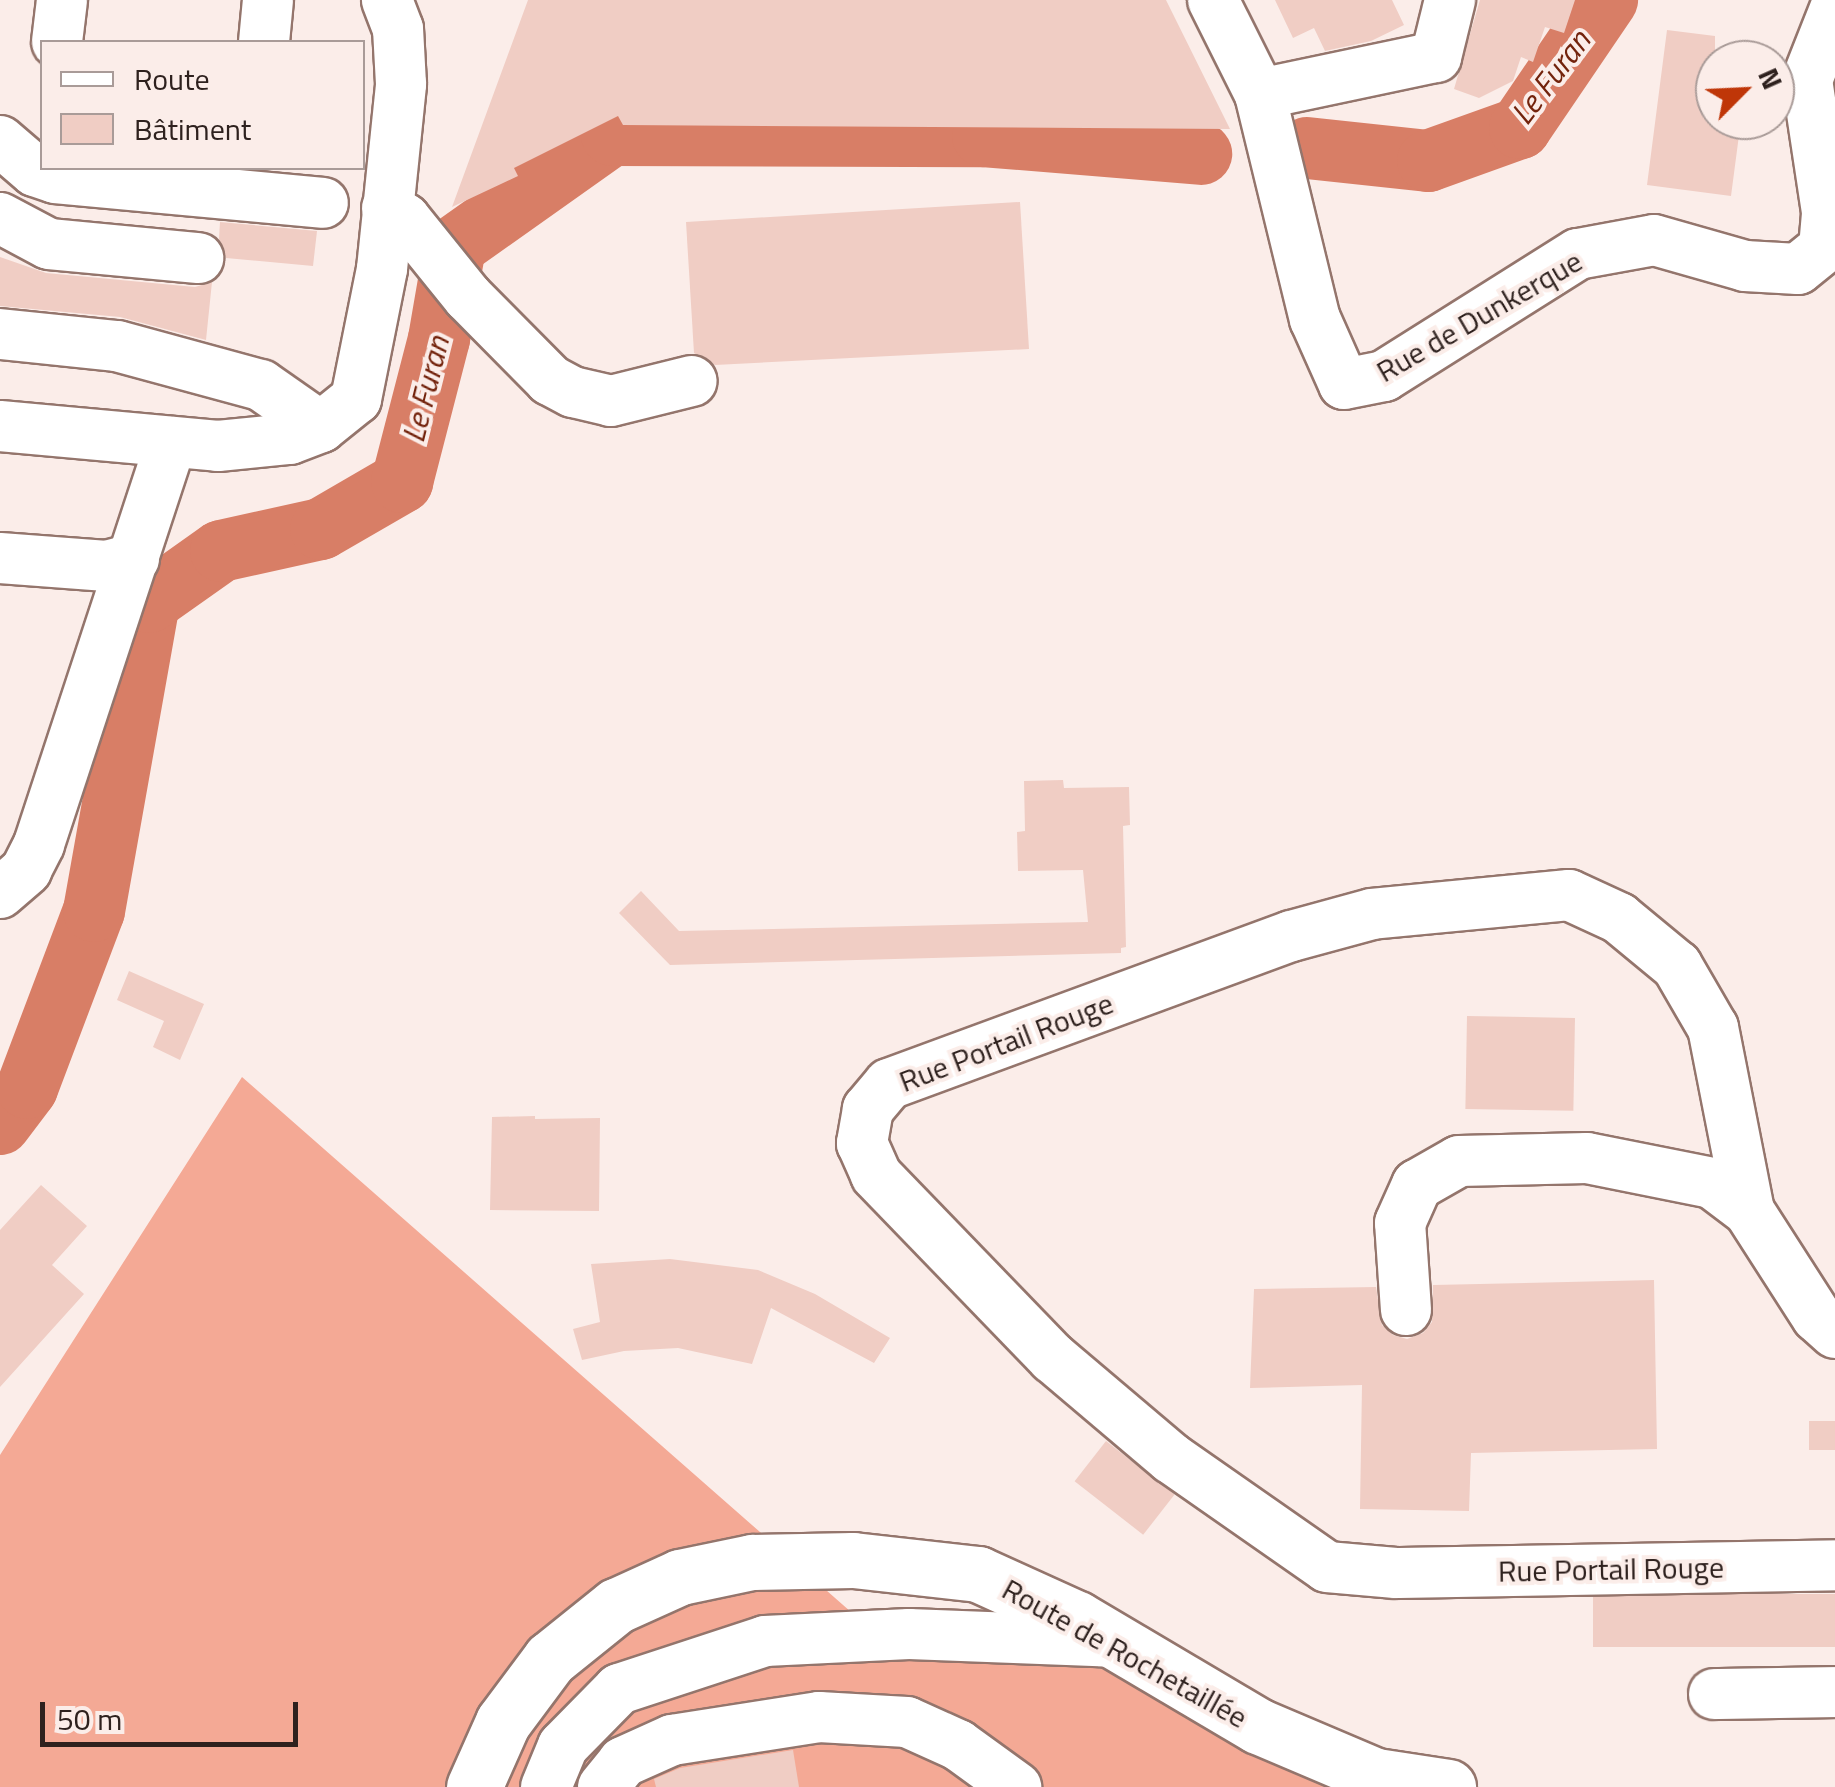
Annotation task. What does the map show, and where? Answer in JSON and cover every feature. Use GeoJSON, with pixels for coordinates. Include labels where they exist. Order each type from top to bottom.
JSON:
{"type":"FeatureCollection","features":[{"type":"Feature","properties":{"kind":"main road","name":"Route de Rochetaillée"},"geometry":{"type":"LineString","coordinates":[[474,1787],[503,1722],[550,1659],[616,1606],[680,1577],[752,1562],[853,1560],[978,1574],[1118,1642],[1258,1726],[1376,1776],[1448,1787]]}},
{"type":"Feature","properties":{"kind":"street"},"geometry":{"type":"LineString","coordinates":[[57,40],[62,0]]}},
{"type":"Feature","properties":{"kind":"street"},"geometry":{"type":"LineString","coordinates":[[264,40],[268,0]]}},
{"type":"Feature","properties":{"kind":"street"},"geometry":{"type":"LineString","coordinates":[[0,426],[218,446],[290,439],[320,427],[356,399],[382,269],[402,223],[398,29],[387,0]]}},
{"type":"Feature","properties":{"kind":"street","name":"Rue de Dunkerque"},"geometry":{"type":"LineString","coordinates":[[1213,0],[1260,94],[1315,319],[1344,384],[1384,376],[1578,254],[1654,240],[1744,266],[1798,269],[1824,248],[1828,212],[1807,80],[1835,9]]}},
{"type":"Feature","properties":{"kind":"street"},"geometry":{"type":"LineString","coordinates":[[1260,94],[1436,57],[1450,0]]}},
{"type":"Feature","properties":{"kind":"street"},"geometry":{"type":"LineString","coordinates":[[0,141],[40,168]]}},
{"type":"Feature","properties":{"kind":"street"},"geometry":{"type":"LineString","coordinates":[[43,170],[250,182],[323,203]]}},
{"type":"Feature","properties":{"kind":"street"},"geometry":{"type":"LineString","coordinates":[[0,218],[49,244],[198,258]]}},
{"type":"Feature","properties":{"kind":"street"},"geometry":{"type":"LineString","coordinates":[[402,223],[550,380],[573,392],[611,400],[692,382]]}},
{"type":"Feature","properties":{"kind":"street"},"geometry":{"type":"LineString","coordinates":[[0,334],[117,346],[261,385],[320,427]]}},
{"type":"Feature","properties":{"kind":"street"},"geometry":{"type":"LineString","coordinates":[[0,893],[26,870],[39,844],[172,442]]}},
{"type":"Feature","properties":{"kind":"street"},"geometry":{"type":"LineString","coordinates":[[0,558],[108,566],[134,559]]}},
{"type":"Feature","properties":{"kind":"street","name":"Rue Portail Rouge"},"geometry":{"type":"LineString","coordinates":[[1749,1211],[1714,1028],[1677,966],[1619,918],[1570,895],[1372,914],[1291,936],[889,1084],[868,1109],[862,1143],[876,1175],[1053,1358],[1171,1458],[1327,1567],[1396,1573],[1835,1564]]}},
{"type":"Feature","properties":{"kind":"street","name":"Rue Portail Rouge"},"geometry":{"type":"LineString","coordinates":[[1406,1310],[1400,1223],[1417,1185],[1459,1160],[1588,1158],[1712,1183],[1749,1211],[1817,1318],[1835,1333]]}},
{"type":"Feature","properties":{"kind":"street"},"geometry":{"type":"LineString","coordinates":[[546,1787],[563,1746],[618,1689],[765,1641],[909,1634],[1118,1642]]}},
{"type":"Feature","properties":{"kind":"street"},"geometry":{"type":"LineString","coordinates":[[1714,1694],[1835,1692]]}},
{"type":"Feature","properties":{"kind":"street"},"geometry":{"type":"LineString","coordinates":[[602,1787],[623,1762],[672,1740],[819,1717],[907,1722],[958,1745],[1016,1787]]}},
{"type":"Feature","properties":{"kind":"shaded area"},"geometry":{"type":"Polygon","coordinates":[[[242,1077],[851,1612],[1168,1684],[1414,1787],[0,1787],[0,1455],[242,1077]]]}},
{"type":"Feature","properties":{"kind":"building"},"geometry":{"type":"Polygon","coordinates":[[[528,0],[1166,0],[1230,129],[623,125],[618,116],[514,168],[518,176],[452,207],[528,0]]]}},
{"type":"Feature","properties":{"kind":"building"},"geometry":{"type":"Polygon","coordinates":[[[1275,0],[1392,0],[1404,25],[1371,41],[1325,51],[1314,28],[1293,38],[1275,0]]]}},
{"type":"Feature","properties":{"kind":"building"},"geometry":{"type":"Polygon","coordinates":[[[1480,0],[1575,0],[1564,33],[1545,27],[1533,62],[1521,57],[1513,81],[1479,98],[1454,89],[1480,0]]]}},
{"type":"Feature","properties":{"kind":"building"},"geometry":{"type":"Polygon","coordinates":[[[1667,30],[1715,36],[1715,40],[1695,40],[1695,140],[1738,140],[1731,196],[1647,185],[1667,30]]]}},
{"type":"Feature","properties":{"kind":"building"},"geometry":{"type":"Polygon","coordinates":[[[1020,202],[1029,349],[715,365],[694,353],[686,222],[1020,202]]]}},
{"type":"Feature","properties":{"kind":"building"},"geometry":{"type":"Polygon","coordinates":[[[220,222],[317,231],[313,266],[226,258],[219,239],[220,222]]]}},
{"type":"Feature","properties":{"kind":"building"},"geometry":{"type":"Polygon","coordinates":[[[0,257],[46,273],[195,287],[212,282],[206,340],[120,317],[0,306],[0,257]]]}},
{"type":"Feature","properties":{"kind":"building"},"geometry":{"type":"Polygon","coordinates":[[[1063,780],[1064,788],[1129,787],[1130,825],[1123,826],[1126,947],[1121,948],[1121,953],[670,965],[619,913],[641,891],[679,931],[1088,922],[1083,870],[1018,871],[1017,832],[1025,831],[1024,781],[1063,780]]]}},
{"type":"Feature","properties":{"kind":"building"},"geometry":{"type":"Polygon","coordinates":[[[129,971],[204,1004],[180,1060],[153,1047],[164,1021],[117,1000],[129,971]]]}},
{"type":"Feature","properties":{"kind":"building"},"geometry":{"type":"Polygon","coordinates":[[[1467,1016],[1575,1018],[1573,1111],[1465,1109],[1467,1016]]]}},
{"type":"Feature","properties":{"kind":"building"},"geometry":{"type":"Polygon","coordinates":[[[492,1117],[600,1118],[599,1211],[490,1210],[492,1117]]]}},
{"type":"Feature","properties":{"kind":"building"},"geometry":{"type":"Polygon","coordinates":[[[41,1185],[87,1226],[52,1265],[84,1294],[0,1387],[0,1230],[41,1185]]]}},
{"type":"Feature","properties":{"kind":"building"},"geometry":{"type":"Polygon","coordinates":[[[670,1259],[758,1270],[815,1294],[890,1338],[874,1363],[771,1308],[752,1364],[678,1348],[624,1351],[582,1360],[573,1329],[600,1322],[591,1264],[670,1259]]]}},
{"type":"Feature","properties":{"kind":"building"},"geometry":{"type":"Polygon","coordinates":[[[1654,1280],[1657,1449],[1471,1453],[1469,1511],[1360,1509],[1362,1385],[1250,1388],[1254,1289],[1376,1287],[1382,1325],[1393,1335],[1407,1339],[1423,1333],[1432,1322],[1433,1285],[1654,1280]]]}},
{"type":"Feature","properties":{"kind":"building"},"geometry":{"type":"Polygon","coordinates":[[[1809,1421],[1835,1421],[1835,1450],[1809,1450],[1809,1421]]]}},
{"type":"Feature","properties":{"kind":"building"},"geometry":{"type":"Polygon","coordinates":[[[1106,1441],[1175,1495],[1143,1535],[1075,1481],[1106,1441]]]}},
{"type":"Feature","properties":{"kind":"building"},"geometry":{"type":"Polygon","coordinates":[[[1593,1594],[1835,1594],[1835,1647],[1593,1647],[1593,1594]]]}},
{"type":"Feature","properties":{"kind":"building"},"geometry":{"type":"Polygon","coordinates":[[[793,1750],[799,1787],[656,1787],[654,1779],[680,1768],[793,1750]]]}},
{"type":"Feature","properties":{"kind":"waterway","name":"Le Furan"},"geometry":{"type":"LineString","coordinates":[[1307,148],[1428,161],[1520,128],[1607,0]]}},
{"type":"Feature","properties":{"kind":"waterway","name":"Le Furan"},"geometry":{"type":"LineString","coordinates":[[0,1124],[27,1088],[94,911],[149,602],[221,551],[321,529],[402,482],[439,339],[455,246],[612,135],[983,136],[1201,154]]}}]}
